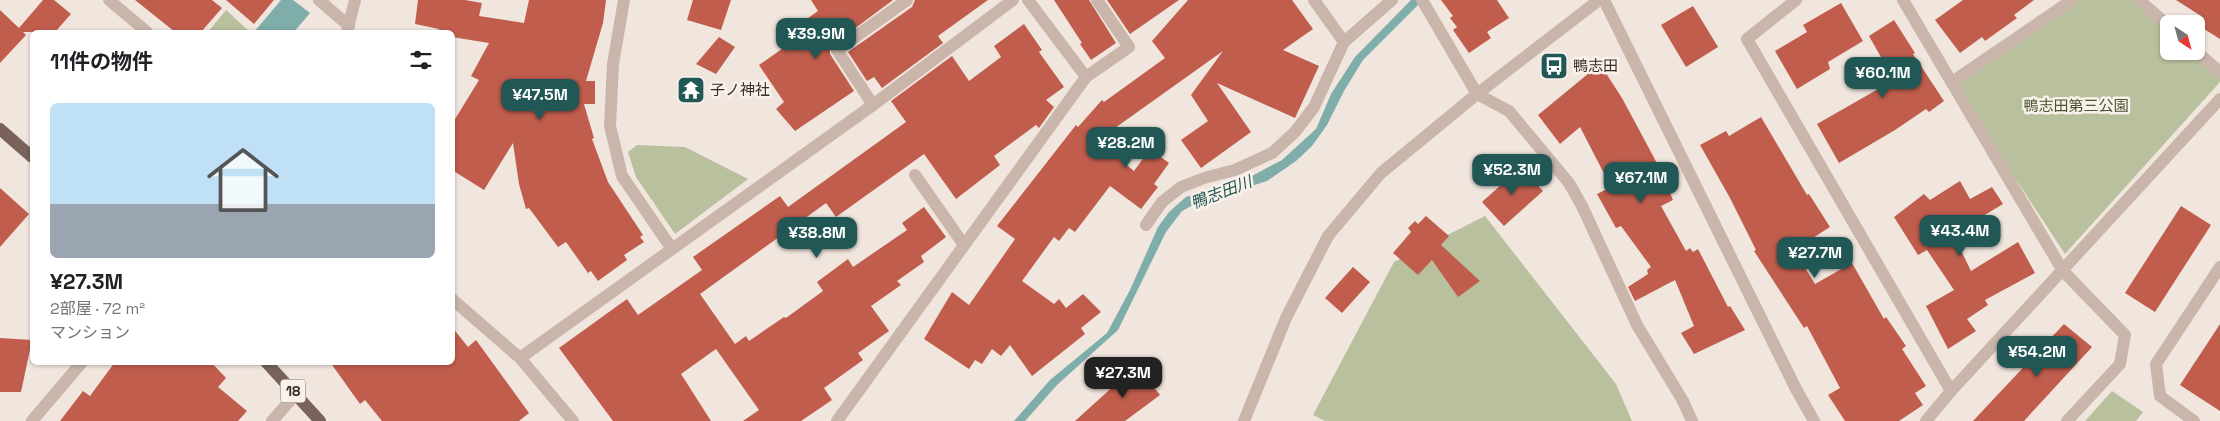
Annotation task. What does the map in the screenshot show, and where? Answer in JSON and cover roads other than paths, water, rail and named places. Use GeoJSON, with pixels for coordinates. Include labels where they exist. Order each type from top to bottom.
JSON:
{"type":"FeatureCollection","features":[{"type":"Feature","properties":{"kind":"main road"},"geometry":{"type":"LineString","coordinates":[[0,128],[30,155]]}},
{"type":"Feature","properties":{"kind":"main road","name":"18"},"geometry":{"type":"LineString","coordinates":[[269,365],[320,421]]}},
{"type":"Feature","properties":{"kind":"street"},"geometry":{"type":"LineString","coordinates":[[109,0],[144,30]]}},
{"type":"Feature","properties":{"kind":"street"},"geometry":{"type":"LineString","coordinates":[[319,0],[348,29]]}},
{"type":"Feature","properties":{"kind":"street"},"geometry":{"type":"LineString","coordinates":[[348,29],[355,0]]}},
{"type":"Feature","properties":{"kind":"street"},"geometry":{"type":"LineString","coordinates":[[624,0],[613,64],[610,126],[622,176],[672,249]]}},
{"type":"Feature","properties":{"kind":"street"},"geometry":{"type":"LineString","coordinates":[[873,105],[837,50],[907,0]]}},
{"type":"Feature","properties":{"kind":"street"},"geometry":{"type":"LineString","coordinates":[[520,358],[873,105],[1013,0]]}},
{"type":"Feature","properties":{"kind":"street"},"geometry":{"type":"LineString","coordinates":[[1028,0],[1086,77]]}},
{"type":"Feature","properties":{"kind":"street"},"geometry":{"type":"LineString","coordinates":[[837,421],[1086,77],[1129,47],[1097,0]]}},
{"type":"Feature","properties":{"kind":"street"},"geometry":{"type":"LineString","coordinates":[[1314,0],[1344,42]]}},
{"type":"Feature","properties":{"kind":"street"},"geometry":{"type":"LineString","coordinates":[[1146,225],[1162,202],[1181,187],[1204,178],[1235,170],[1272,153],[1295,132],[1314,107],[1344,42],[1392,0]]}},
{"type":"Feature","properties":{"kind":"street"},"geometry":{"type":"LineString","coordinates":[[1244,421],[1286,318],[1328,236],[1381,173],[1477,94],[1599,0]]}},
{"type":"Feature","properties":{"kind":"street"},"geometry":{"type":"LineString","coordinates":[[1604,0],[1814,421]]}},
{"type":"Feature","properties":{"kind":"street"},"geometry":{"type":"LineString","coordinates":[[1796,0],[1747,39],[1951,391]]}},
{"type":"Feature","properties":{"kind":"street"},"geometry":{"type":"LineString","coordinates":[[1903,0],[2063,271],[2125,334],[2120,364],[2067,421]]}},
{"type":"Feature","properties":{"kind":"street"},"geometry":{"type":"LineString","coordinates":[[1952,82],[2072,0]]}},
{"type":"Feature","properties":{"kind":"street"},"geometry":{"type":"LineString","coordinates":[[2139,0],[2160,18]]}},
{"type":"Feature","properties":{"kind":"street"},"geometry":{"type":"LineString","coordinates":[[1425,4],[1477,94],[1508,111],[1569,183],[1582,206],[1637,325],[1683,401],[1692,421]]}},
{"type":"Feature","properties":{"kind":"street"},"geometry":{"type":"LineString","coordinates":[[2205,59],[2220,72]]}},
{"type":"Feature","properties":{"kind":"street"},"geometry":{"type":"LineString","coordinates":[[1926,421],[1951,391],[2220,99]]}},
{"type":"Feature","properties":{"kind":"street"},"geometry":{"type":"LineString","coordinates":[[915,175],[964,245]]}},
{"type":"Feature","properties":{"kind":"street"},"geometry":{"type":"LineString","coordinates":[[2194,421],[2160,396],[2156,364],[2220,267]]}},
{"type":"Feature","properties":{"kind":"street"},"geometry":{"type":"LineString","coordinates":[[455,302],[520,358],[573,421]]}},
{"type":"Feature","properties":{"kind":"street"},"geometry":{"type":"LineString","coordinates":[[32,421],[79,365]]}},
{"type":"Feature","properties":{"kind":"street"},"geometry":{"type":"LineString","coordinates":[[272,421],[296,394]]}},
{"type":"Feature","properties":{"kind":"water"},"geometry":{"type":"Polygon","coordinates":[[[281,0],[293,0],[310,13],[296,30],[256,30],[281,0]]]}},
{"type":"Feature","properties":{"kind":"water","name":"鴨志田川"},"geometry":{"type":"Polygon","coordinates":[[[1411,0],[1423,0],[1363,60],[1344,91],[1327,125],[1312,146],[1296,161],[1267,181],[1195,204],[1182,211],[1166,232],[1118,330],[1057,385],[1025,421],[1014,421],[1050,380],[1107,333],[1130,290],[1158,227],[1169,212],[1186,197],[1248,178],[1282,160],[1316,129],[1331,94],[1355,57],[1411,0]]]}},
{"type":"Feature","properties":{"kind":"place","name":"鴨志田"},"geometry":{"type":"Point","coordinates":[1554,66]}},
{"type":"Feature","properties":{"kind":"place","name":"子ノ神社"},"geometry":{"type":"Point","coordinates":[691,90]}},
{"type":"Feature","properties":{"kind":"park label","name":"鴨志田第三公園"},"geometry":{"type":"Point","coordinates":[2076,106]}}]}
